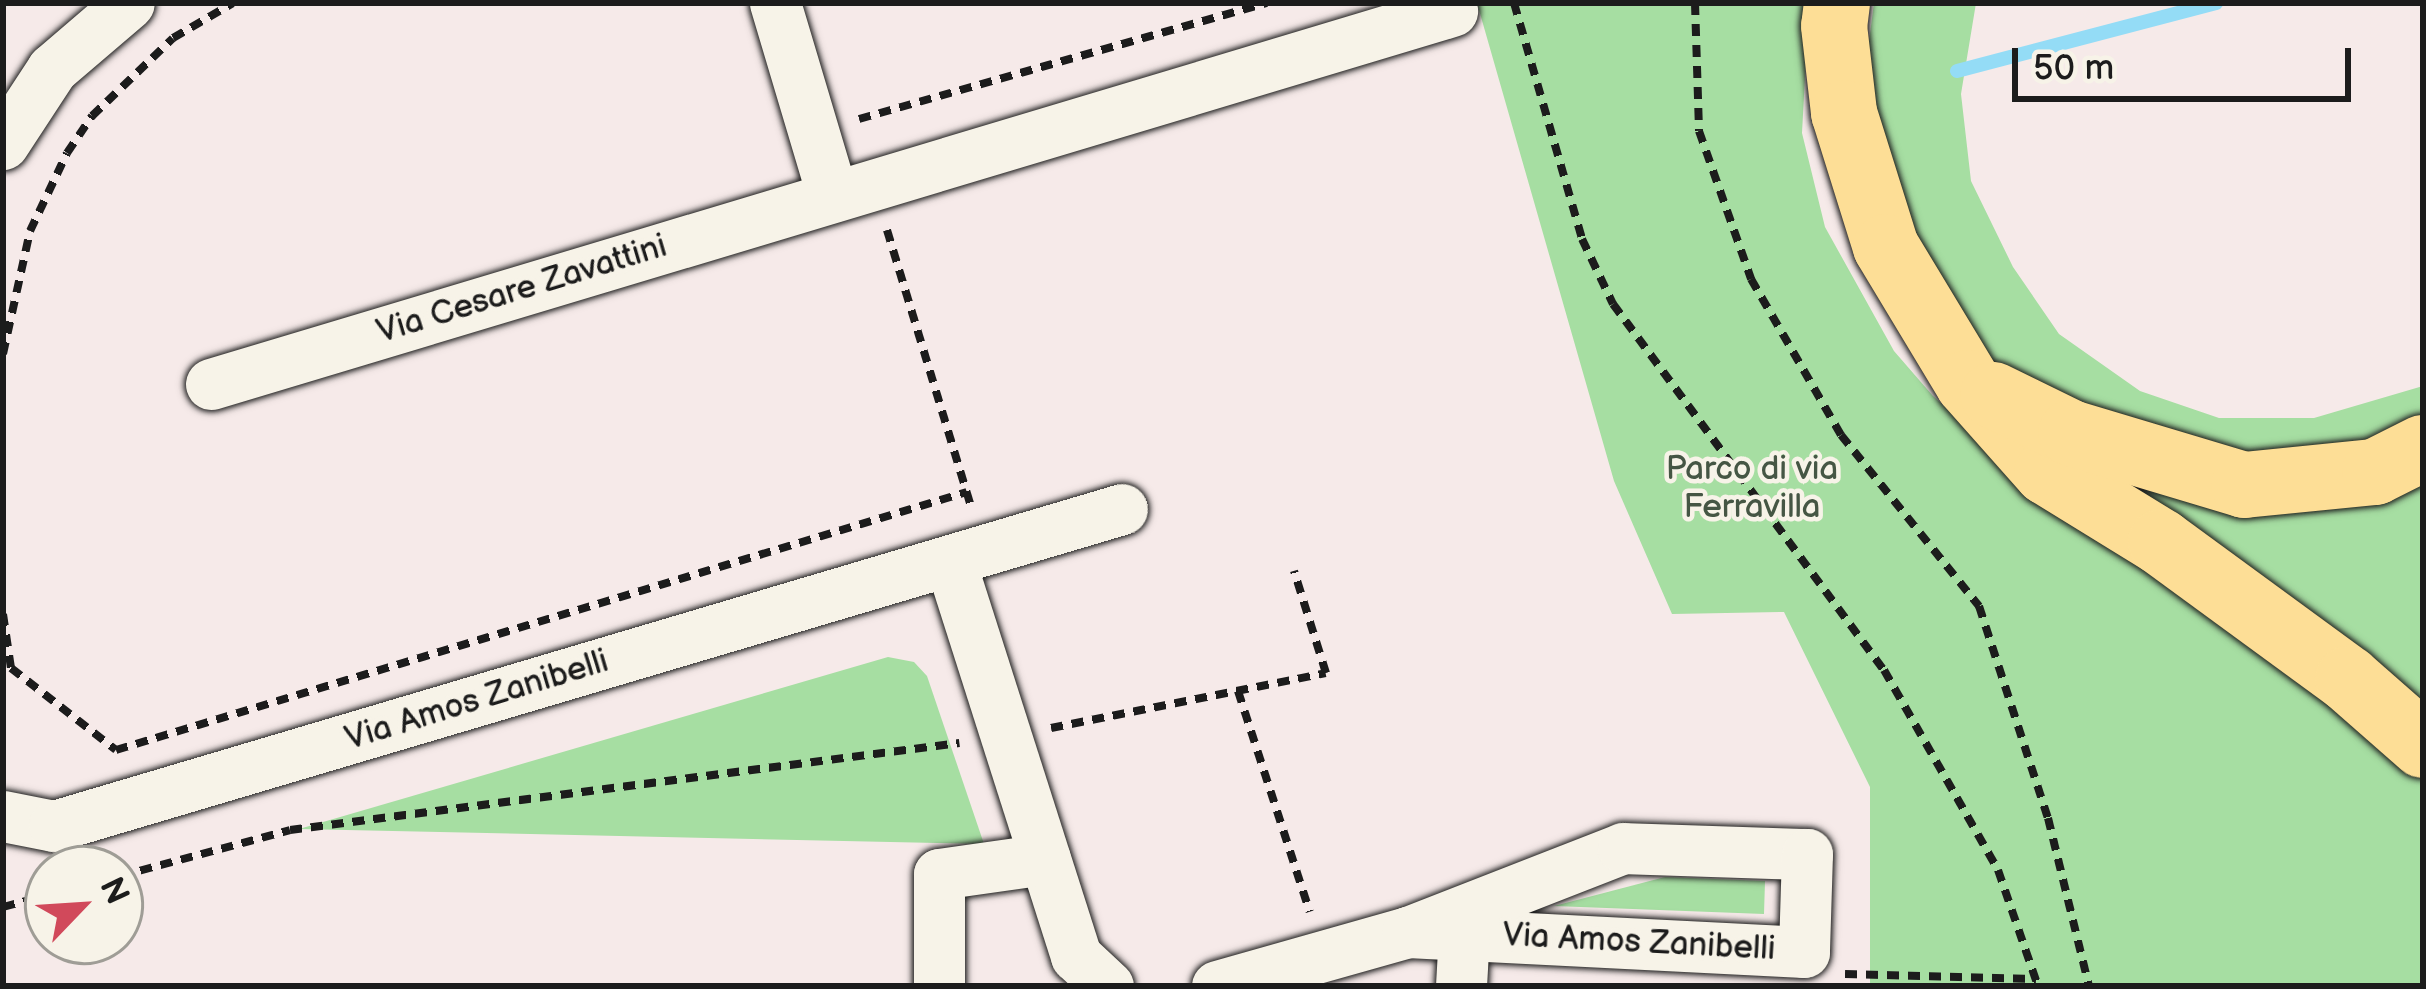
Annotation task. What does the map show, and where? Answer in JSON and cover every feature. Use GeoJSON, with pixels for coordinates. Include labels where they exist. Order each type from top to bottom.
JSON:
{"type":"FeatureCollection","features":[{"type":"Feature","properties":{"kind":"highway"},"geometry":{"type":"LineString","coordinates":[[1837,3],[1834,26],[1844,112],[1886,247],[1968,382],[2047,472],[2161,542],[2348,679],[2423,745]]}},
{"type":"Feature","properties":{"kind":"highway"},"geometry":{"type":"LineString","coordinates":[[1968,382],[2072,433],[2243,485],[2375,472],[2423,448]]}},
{"type":"Feature","properties":{"kind":"street"},"geometry":{"type":"LineString","coordinates":[[3,144],[52,69],[129,3]]}},
{"type":"Feature","properties":{"kind":"street"},"geometry":{"type":"LineString","coordinates":[[775,3],[853,191]]}},
{"type":"Feature","properties":{"kind":"street","name":"Via Cesare Zavattini"},"geometry":{"type":"LineString","coordinates":[[211,384],[1452,11]]}},
{"type":"Feature","properties":{"kind":"street","name":"Via Amos Zanibelli"},"geometry":{"type":"LineString","coordinates":[[3,816],[54,826],[1122,509]]}},
{"type":"Feature","properties":{"kind":"street"},"geometry":{"type":"LineString","coordinates":[[968,555],[1006,736],[1076,956],[1108,986]]}},
{"type":"Feature","properties":{"kind":"street","name":"Via Amos Zanibelli"},"geometry":{"type":"LineString","coordinates":[[1217,986],[1408,932],[1624,848],[1808,854],[1804,952],[1408,932]]}},
{"type":"Feature","properties":{"kind":"street"},"geometry":{"type":"LineString","coordinates":[[939,986],[939,874],[1046,859]]}},
{"type":"Feature","properties":{"kind":"street","name":"Via Amos Zanibelli"},"geometry":{"type":"LineString","coordinates":[[1461,986],[1464,933]]}},
{"type":"Feature","properties":{"kind":"path"},"geometry":{"type":"LineString","coordinates":[[3,354],[30,231],[67,153],[92,116],[173,38],[233,3]]}},
{"type":"Feature","properties":{"kind":"path"},"geometry":{"type":"LineString","coordinates":[[854,121],[1267,3]]}},
{"type":"Feature","properties":{"kind":"path"},"geometry":{"type":"LineString","coordinates":[[1514,3],[1582,239],[1612,304],[1884,670],[1997,870],[2038,986]]}},
{"type":"Feature","properties":{"kind":"path"},"geometry":{"type":"LineString","coordinates":[[1695,3],[1699,131],[1751,279],[1841,435],[1979,607],[2048,818],[2089,986]]}},
{"type":"Feature","properties":{"kind":"path"},"geometry":{"type":"LineString","coordinates":[[848,101],[854,121],[853,191],[967,492],[968,555]]}},
{"type":"Feature","properties":{"kind":"path"},"geometry":{"type":"LineString","coordinates":[[3,614],[11,668],[116,750],[967,492]]}},
{"type":"Feature","properties":{"kind":"path"},"geometry":{"type":"LineString","coordinates":[[144,870],[299,829],[1006,736],[1326,673],[1294,571]]}},
{"type":"Feature","properties":{"kind":"path"},"geometry":{"type":"LineString","coordinates":[[1238,691],[1324,956]]}},
{"type":"Feature","properties":{"kind":"green space","name":"Parco di via Ferravilla"},"geometry":{"type":"Polygon","coordinates":[[[1477,3],[1809,3],[1802,133],[1825,227],[1894,351],[1933,396],[2031,483],[2423,770],[2423,986],[1870,986],[1870,787],[1784,612],[1672,614],[1614,481],[1477,3]]]}},
{"type":"Feature","properties":{"kind":"green space"},"geometry":{"type":"Polygon","coordinates":[[[1874,3],[1976,3],[1961,94],[1971,181],[2013,267],[2059,334],[2140,391],[2219,418],[2314,418],[2423,386],[2423,428],[2289,463],[2027,394],[1960,336],[1881,174],[1867,57],[1874,3]]]}},
{"type":"Feature","properties":{"kind":"green space"},"geometry":{"type":"Polygon","coordinates":[[[2065,452],[2423,464],[2423,722],[2065,452]]]}},
{"type":"Feature","properties":{"kind":"green space"},"geometry":{"type":"Polygon","coordinates":[[[888,657],[914,662],[927,676],[984,844],[299,829],[888,657]]]}},
{"type":"Feature","properties":{"kind":"green space"},"geometry":{"type":"Polygon","coordinates":[[[1665,877],[1765,881],[1764,914],[1554,906],[1665,877]]]}},
{"type":"Feature","properties":{"kind":"waterway"},"geometry":{"type":"LineString","coordinates":[[1957,71],[2216,3]]}}]}
